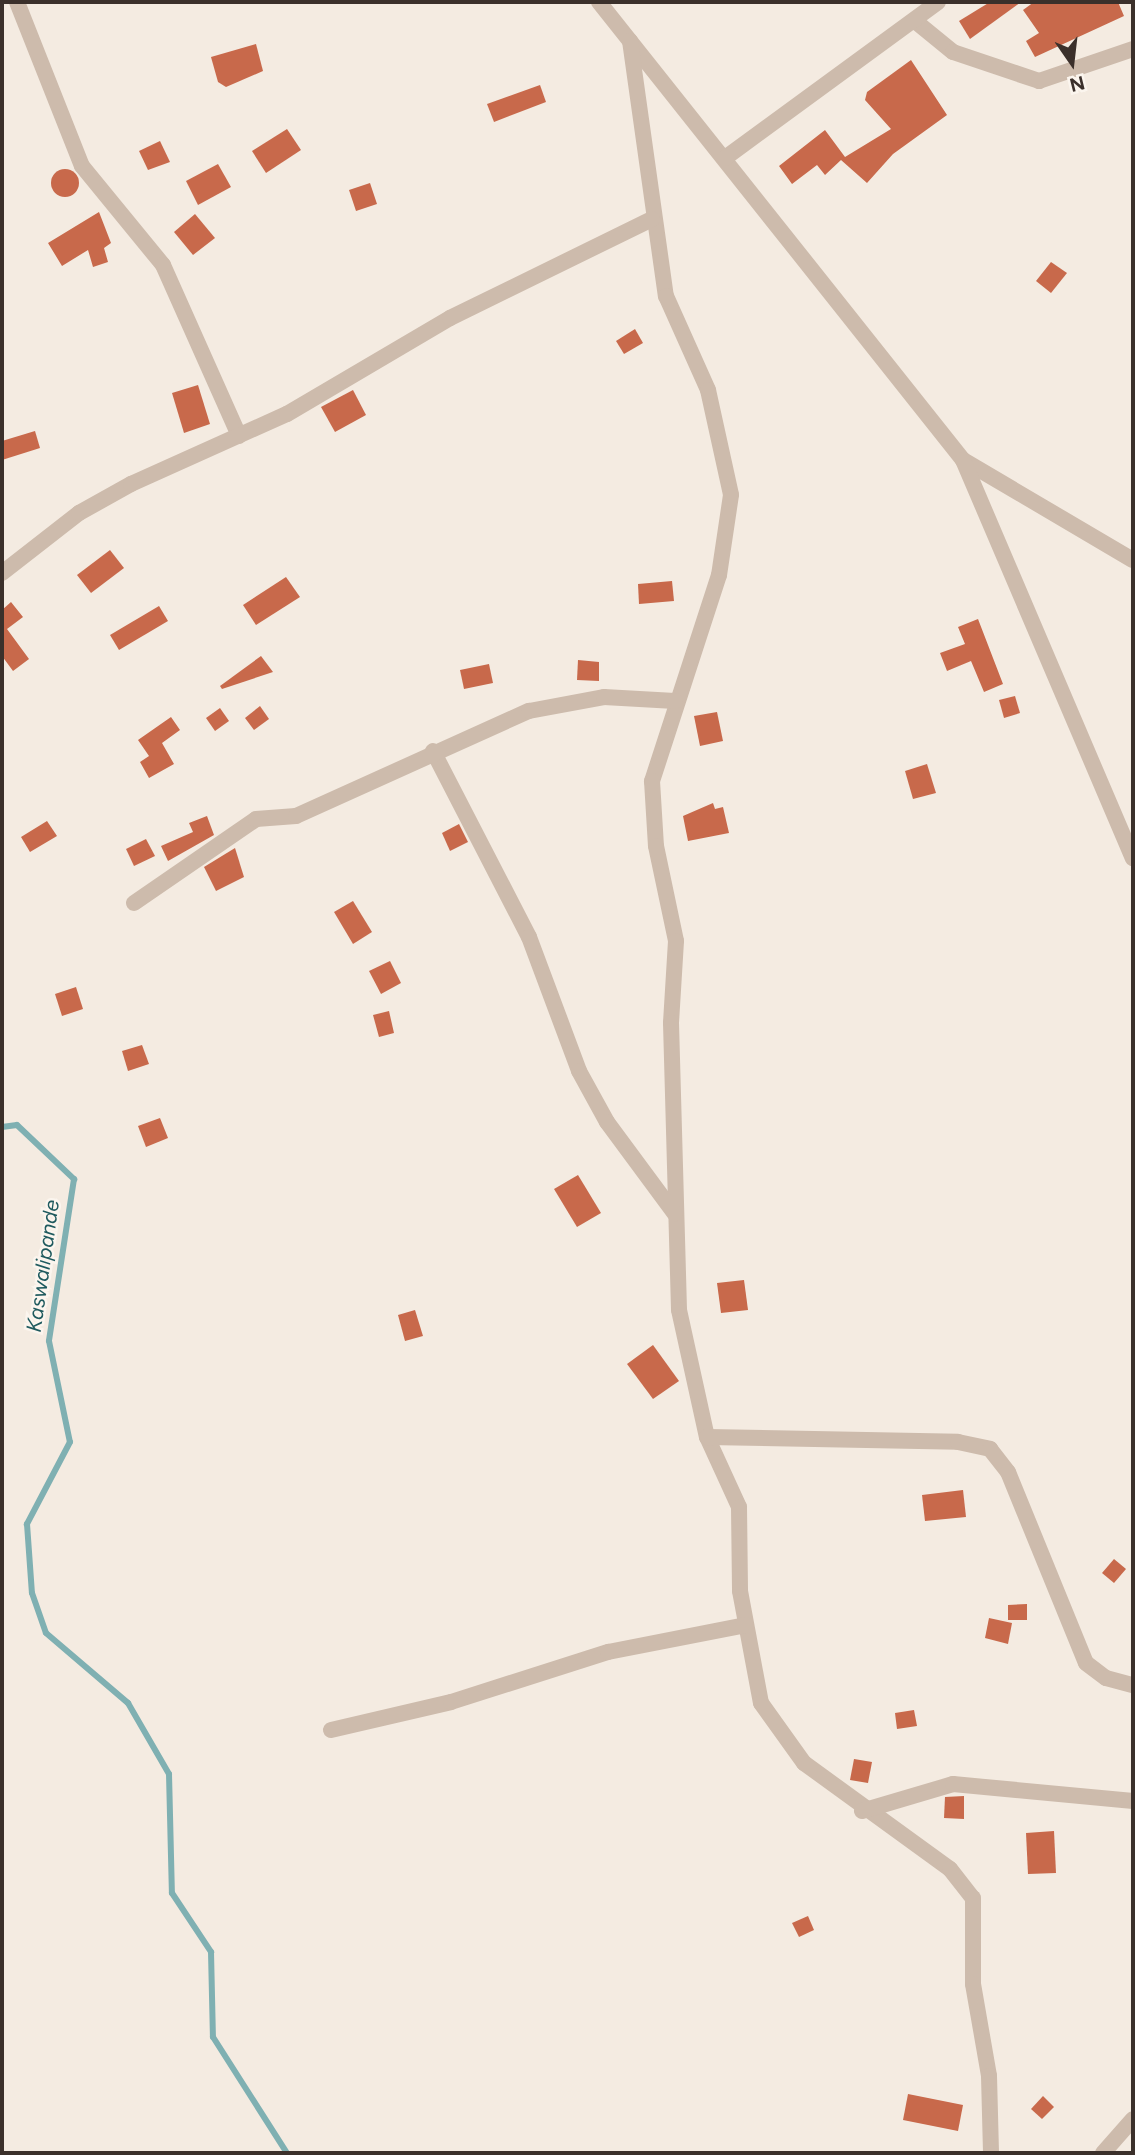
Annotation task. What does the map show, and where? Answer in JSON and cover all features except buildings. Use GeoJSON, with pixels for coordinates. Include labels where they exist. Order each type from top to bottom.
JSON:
{"type":"FeatureCollection","features":[{"type":"Feature","properties":{"kind":"street"},"geometry":{"type":"LineString","coordinates":[[18,2],[82,166],[163,265],[239,436]]}},
{"type":"Feature","properties":{"kind":"street"},"geometry":{"type":"LineString","coordinates":[[599,2],[725,158],[922,416],[963,460],[1133,560]]}},
{"type":"Feature","properties":{"kind":"street"},"geometry":{"type":"LineString","coordinates":[[725,158],[938,2]]}},
{"type":"Feature","properties":{"kind":"street"},"geometry":{"type":"LineString","coordinates":[[915,21],[953,51],[1039,81],[1133,49]]}},
{"type":"Feature","properties":{"kind":"street"},"geometry":{"type":"LineString","coordinates":[[631,41],[652,219],[666,296],[721,432],[731,495],[719,575],[675,701],[651,807],[676,942],[671,1023],[676,1294],[707,1437],[739,1507],[745,1625],[758,1691],[771,1722],[804,1763],[862,1811],[950,1869],[973,1898],[974,1984],[989,2076],[991,2153]]}},
{"type":"Feature","properties":{"kind":"street"},"geometry":{"type":"LineString","coordinates":[[2,573],[79,513],[239,436],[450,318],[652,219]]}},
{"type":"Feature","properties":{"kind":"street"},"geometry":{"type":"LineString","coordinates":[[963,460],[1133,858]]}},
{"type":"Feature","properties":{"kind":"street"},"geometry":{"type":"LineString","coordinates":[[134,903],[249,822],[296,816],[433,751],[565,702],[641,696],[675,701]]}},
{"type":"Feature","properties":{"kind":"street"},"geometry":{"type":"LineString","coordinates":[[433,751],[529,936],[579,1071],[607,1122],[675,1213]]}},
{"type":"Feature","properties":{"kind":"street"},"geometry":{"type":"LineString","coordinates":[[707,1437],[958,1442],[990,1449],[1008,1472],[1086,1663],[1106,1678],[1133,1685]]}},
{"type":"Feature","properties":{"kind":"street"},"geometry":{"type":"LineString","coordinates":[[331,1730],[451,1702],[608,1652],[745,1625]]}},
{"type":"Feature","properties":{"kind":"street"},"geometry":{"type":"LineString","coordinates":[[862,1811],[953,1784],[1133,1801]]}},
{"type":"Feature","properties":{"kind":"street"},"geometry":{"type":"LineString","coordinates":[[1103,2153],[1133,2119]]}},
{"type":"Feature","properties":{"kind":"waterway","name":"Kaswalipande"},"geometry":{"type":"LineString","coordinates":[[2,1127],[17,1125],[74,1179],[49,1341],[70,1442],[27,1524],[32,1593],[46,1633],[128,1703],[169,1774],[172,1893],[211,1952],[213,2037],[287,2153]]}}]}
